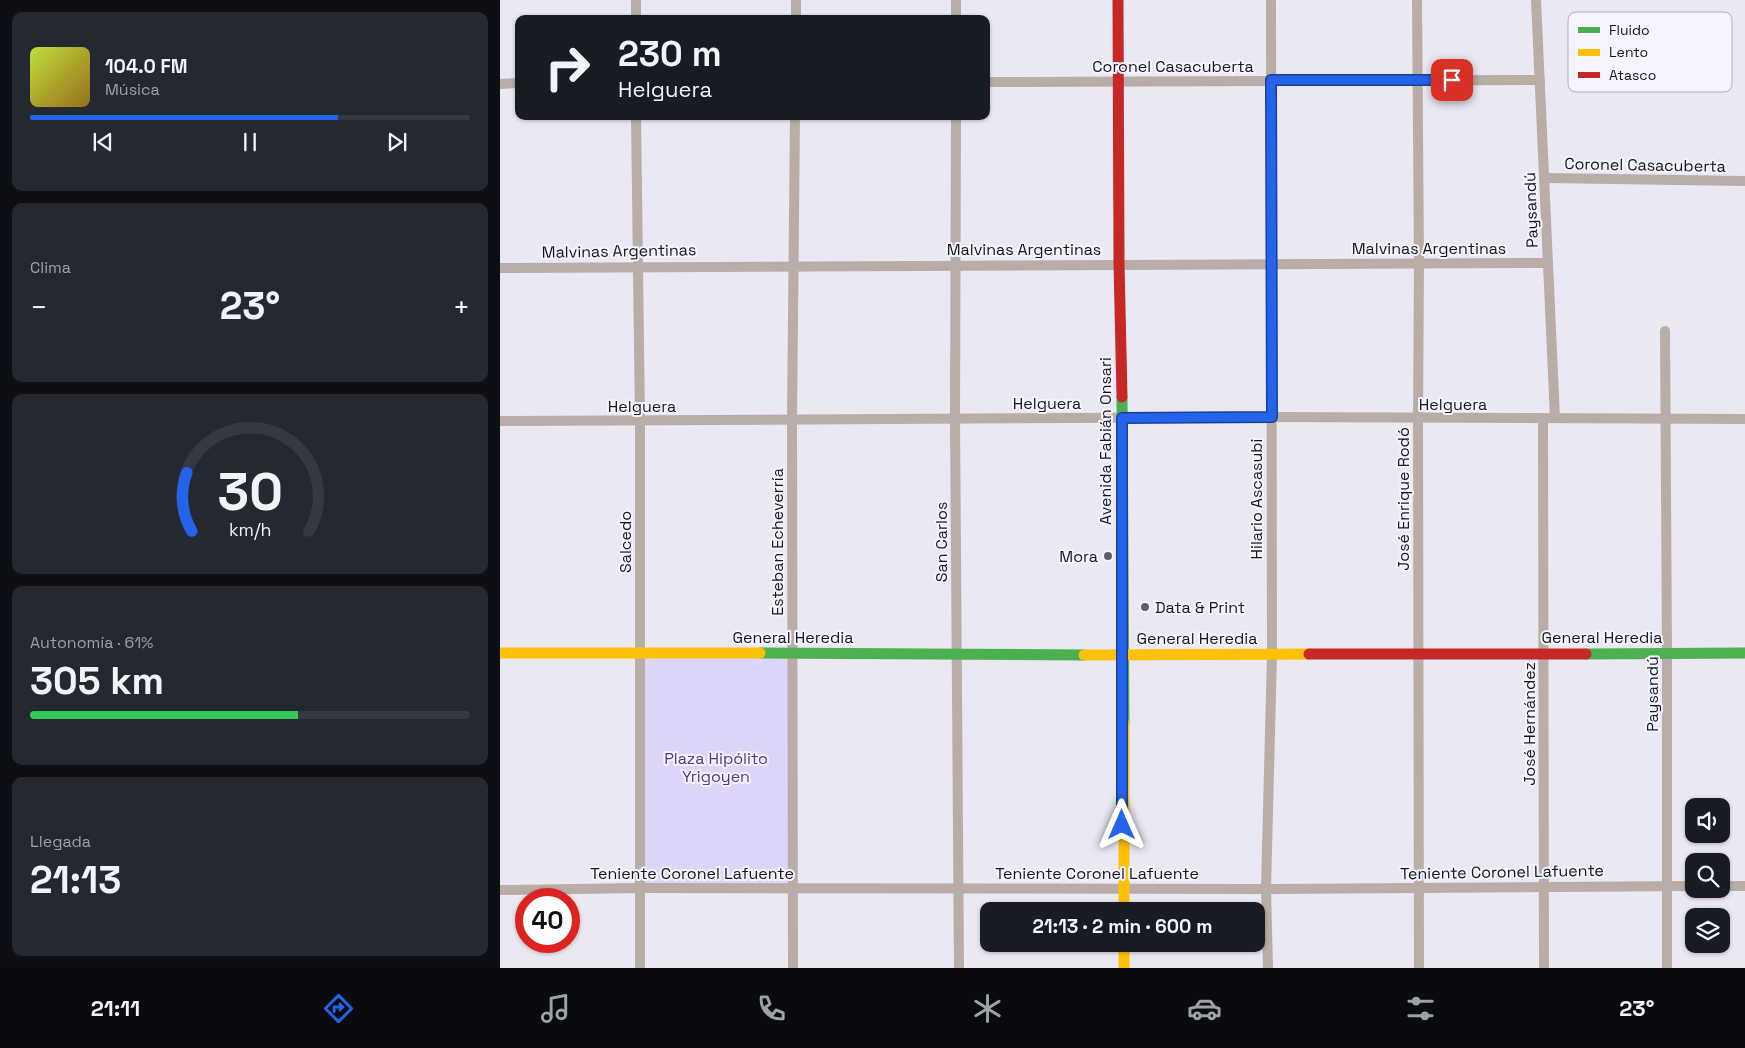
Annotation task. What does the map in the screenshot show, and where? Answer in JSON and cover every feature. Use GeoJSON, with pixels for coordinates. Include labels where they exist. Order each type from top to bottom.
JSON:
{"type":"FeatureCollection","features":[{"type":"Feature","properties":{"kind":"street"},"geometry":{"type":"LineString","coordinates":[[636,0],[636,15]]}},
{"type":"Feature","properties":{"kind":"street"},"geometry":{"type":"LineString","coordinates":[[796,0],[796,15]]}},
{"type":"Feature","properties":{"kind":"street"},"geometry":{"type":"LineString","coordinates":[[956,0],[956,15]]}},
{"type":"Feature","properties":{"kind":"street","name":"Avenida Fabián Onsari"},"geometry":{"type":"LineString","coordinates":[[1118,0],[1124,902]]}},
{"type":"Feature","properties":{"kind":"street","name":"Hilario Ascasubi"},"geometry":{"type":"LineString","coordinates":[[1268,968],[1266,889],[1272,654],[1271,0]]}},
{"type":"Feature","properties":{"kind":"street","name":"José Enrique Rodó"},"geometry":{"type":"LineString","coordinates":[[1417,0],[1420,263],[1418,419],[1420,653],[1419,968]]}},
{"type":"Feature","properties":{"kind":"street","name":"Paysandú"},"geometry":{"type":"LineString","coordinates":[[1536,0],[1556,418]]}},
{"type":"Feature","properties":{"kind":"street","name":"Coronel Casacuberta"},"geometry":{"type":"LineString","coordinates":[[990,82],[1540,80]]}},
{"type":"Feature","properties":{"kind":"street"},"geometry":{"type":"LineString","coordinates":[[500,84],[515,83]]}},
{"type":"Feature","properties":{"kind":"street","name":"Salcedo"},"geometry":{"type":"LineString","coordinates":[[636,120],[640,421],[640,968]]}},
{"type":"Feature","properties":{"kind":"street","name":"Esteban Echeverría"},"geometry":{"type":"LineString","coordinates":[[793,968],[792,419],[796,120]]}},
{"type":"Feature","properties":{"kind":"street","name":"San Carlos"},"geometry":{"type":"LineString","coordinates":[[956,120],[955,418],[956,654],[960,888],[959,968]]}},
{"type":"Feature","properties":{"kind":"street","name":"Coronel Casacuberta"},"geometry":{"type":"LineString","coordinates":[[1545,178],[1745,181]]}},
{"type":"Feature","properties":{"kind":"street","name":"Malvinas Argentinas"},"geometry":{"type":"LineString","coordinates":[[500,268],[1119,263],[1548,263]]}},
{"type":"Feature","properties":{"kind":"street","name":"Paysandú"},"geometry":{"type":"LineString","coordinates":[[1665,331],[1668,653],[1666,968]]}},
{"type":"Feature","properties":{"kind":"street","name":"Helguera"},"geometry":{"type":"LineString","coordinates":[[500,421],[1272,417],[1745,420]]}},
{"type":"Feature","properties":{"kind":"street","name":"José Hernández"},"geometry":{"type":"LineString","coordinates":[[1543,419],[1544,968]]}},
{"type":"Feature","properties":{"kind":"street","name":"General Heredia"},"geometry":{"type":"LineString","coordinates":[[500,654],[640,652],[1122,655],[1745,653]]}},
{"type":"Feature","properties":{"kind":"street","name":"Teniente Coronel Lafuente"},"geometry":{"type":"LineString","coordinates":[[500,890],[640,888],[1266,889],[1685,886]]}},
{"type":"Feature","properties":{"kind":"street"},"geometry":{"type":"LineString","coordinates":[[1730,886],[1745,886]]}},
{"type":"Feature","properties":{"kind":"street"},"geometry":{"type":"LineString","coordinates":[[1124,952],[1124,968]]}},
{"type":"Feature","properties":{"kind":"green space","name":"Plaza Hipólito Yrigoyen"},"geometry":{"type":"Polygon","coordinates":[[[640,652],[792,654],[793,888],[640,888],[640,652]]]}},
{"type":"Feature","properties":{"kind":"traffic: fast"},"geometry":{"type":"LineString","coordinates":[[1122,397],[1124,724]]}},
{"type":"Feature","properties":{"kind":"traffic: fast"},"geometry":{"type":"LineString","coordinates":[[760,653],[1084,655]]}},
{"type":"Feature","properties":{"kind":"traffic: fast"},"geometry":{"type":"LineString","coordinates":[[1586,654],[1745,653]]}},
{"type":"Feature","properties":{"kind":"traffic: slow"},"geometry":{"type":"LineString","coordinates":[[500,653],[760,653]]}},
{"type":"Feature","properties":{"kind":"traffic: slow"},"geometry":{"type":"LineString","coordinates":[[1084,655],[1309,654]]}},
{"type":"Feature","properties":{"kind":"traffic: slow"},"geometry":{"type":"LineString","coordinates":[[1124,724],[1124,902]]}},
{"type":"Feature","properties":{"kind":"traffic: slow"},"geometry":{"type":"LineString","coordinates":[[1124,952],[1124,968]]}},
{"type":"Feature","properties":{"kind":"traffic: jam"},"geometry":{"type":"LineString","coordinates":[[1118,0],[1119,263],[1122,397]]}},
{"type":"Feature","properties":{"kind":"traffic: jam"},"geometry":{"type":"LineString","coordinates":[[1309,654],[1586,654]]}},
{"type":"Feature","properties":{"kind":"place","name":"Mora"},"geometry":{"type":"Point","coordinates":[1108,556]}},
{"type":"Feature","properties":{"kind":"place","name":"Data & Print"},"geometry":{"type":"Point","coordinates":[1145,607]}},
{"type":"Feature","properties":{"kind":"route"},"geometry":{"type":"LineString","coordinates":[[1122,825],[1122,418],[1272,417],[1270,264],[1271,80],[1452,80]]}}]}
